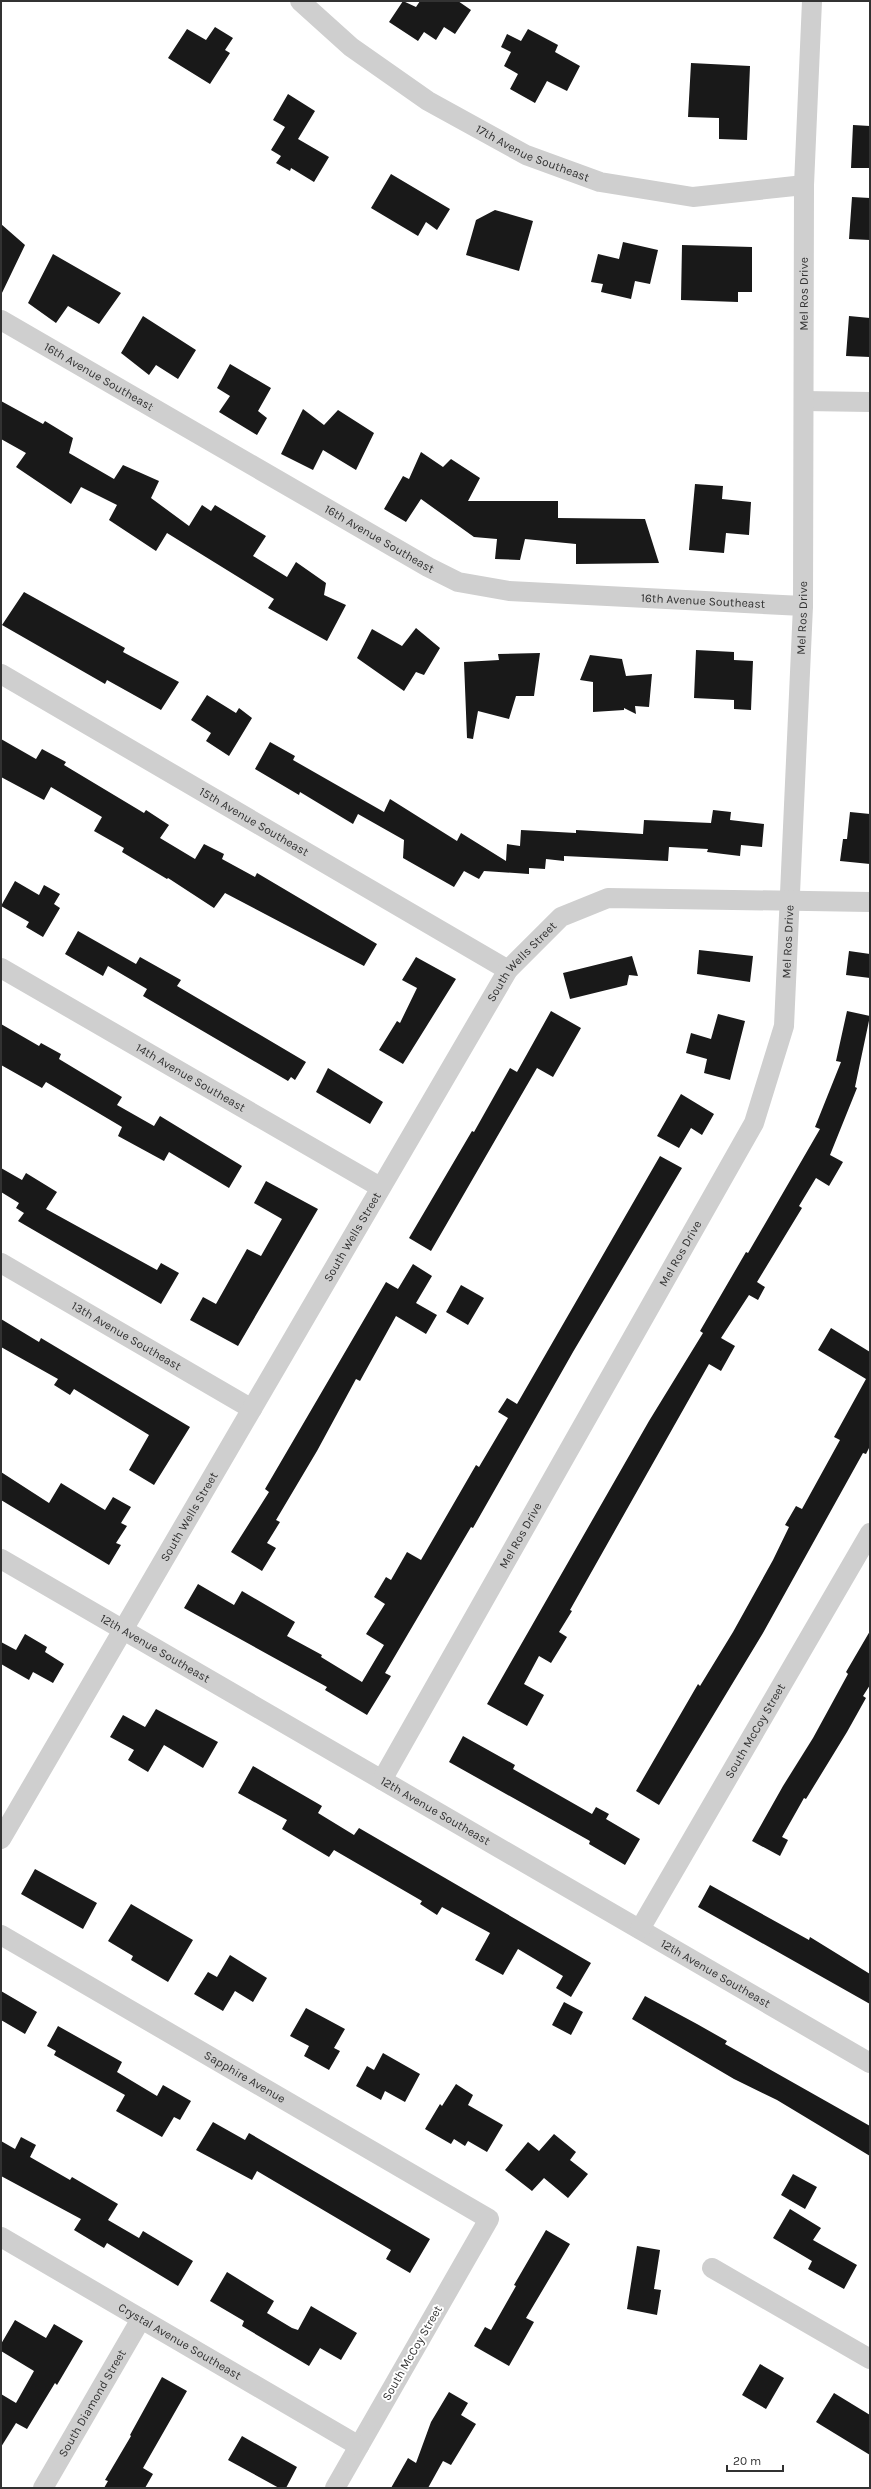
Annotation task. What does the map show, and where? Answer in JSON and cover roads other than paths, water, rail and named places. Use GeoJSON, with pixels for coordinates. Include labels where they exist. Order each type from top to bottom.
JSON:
{"type":"FeatureCollection","features":[{"type":"Feature","properties":{"kind":"street","name":"17th Avenue Southeast"},"geometry":{"type":"LineString","coordinates":[[300,1],[351,47],[428,101],[526,155],[593,179],[693,197],[804,185]]}},
{"type":"Feature","properties":{"kind":"street","name":"Mel Ros Drive"},"geometry":{"type":"LineString","coordinates":[[382,1780],[754,1123],[784,1026],[804,606],[804,185],[812,1]]}},
{"type":"Feature","properties":{"kind":"street","name":"16th Avenue Southeast"},"geometry":{"type":"LineString","coordinates":[[1,320],[428,567],[458,582],[509,591],[804,606]]}},
{"type":"Feature","properties":{"kind":"street"},"geometry":{"type":"LineString","coordinates":[[804,401],[870,402]]}},
{"type":"Feature","properties":{"kind":"street","name":"15th Avenue Southeast"},"geometry":{"type":"LineString","coordinates":[[1,674],[508,970]]}},
{"type":"Feature","properties":{"kind":"street","name":"South Wells Street"},"geometry":{"type":"LineString","coordinates":[[1,1839],[380,1187],[508,970],[561,917],[608,898],[870,902]]}},
{"type":"Feature","properties":{"kind":"street","name":"14th Avenue Southeast"},"geometry":{"type":"LineString","coordinates":[[1,968],[380,1187]]}},
{"type":"Feature","properties":{"kind":"street","name":"13th Avenue Southeast"},"geometry":{"type":"LineString","coordinates":[[1,1263],[252,1409]]}},
{"type":"Feature","properties":{"kind":"street","name":"South McCoy Street"},"geometry":{"type":"LineString","coordinates":[[640,1929],[870,1533]]}},
{"type":"Feature","properties":{"kind":"street","name":"12th Avenue Southeast"},"geometry":{"type":"LineString","coordinates":[[1,1559],[870,2063]]}},
{"type":"Feature","properties":{"kind":"street","name":"Sapphire Avenue"},"geometry":{"type":"LineString","coordinates":[[1,1935],[490,2219]]}},
{"type":"Feature","properties":{"kind":"street","name":"South McCoy Street"},"geometry":{"type":"LineString","coordinates":[[335,2488],[490,2219]]}},
{"type":"Feature","properties":{"kind":"street","name":"Crystal Avenue Southeast"},"geometry":{"type":"LineString","coordinates":[[1,2237],[359,2446]]}},
{"type":"Feature","properties":{"kind":"street"},"geometry":{"type":"LineString","coordinates":[[712,2268],[870,2359]]}},
{"type":"Feature","properties":{"kind":"street","name":"South Diamond Street"},"geometry":{"type":"LineString","coordinates":[[43,2488],[141,2319]]}}]}
